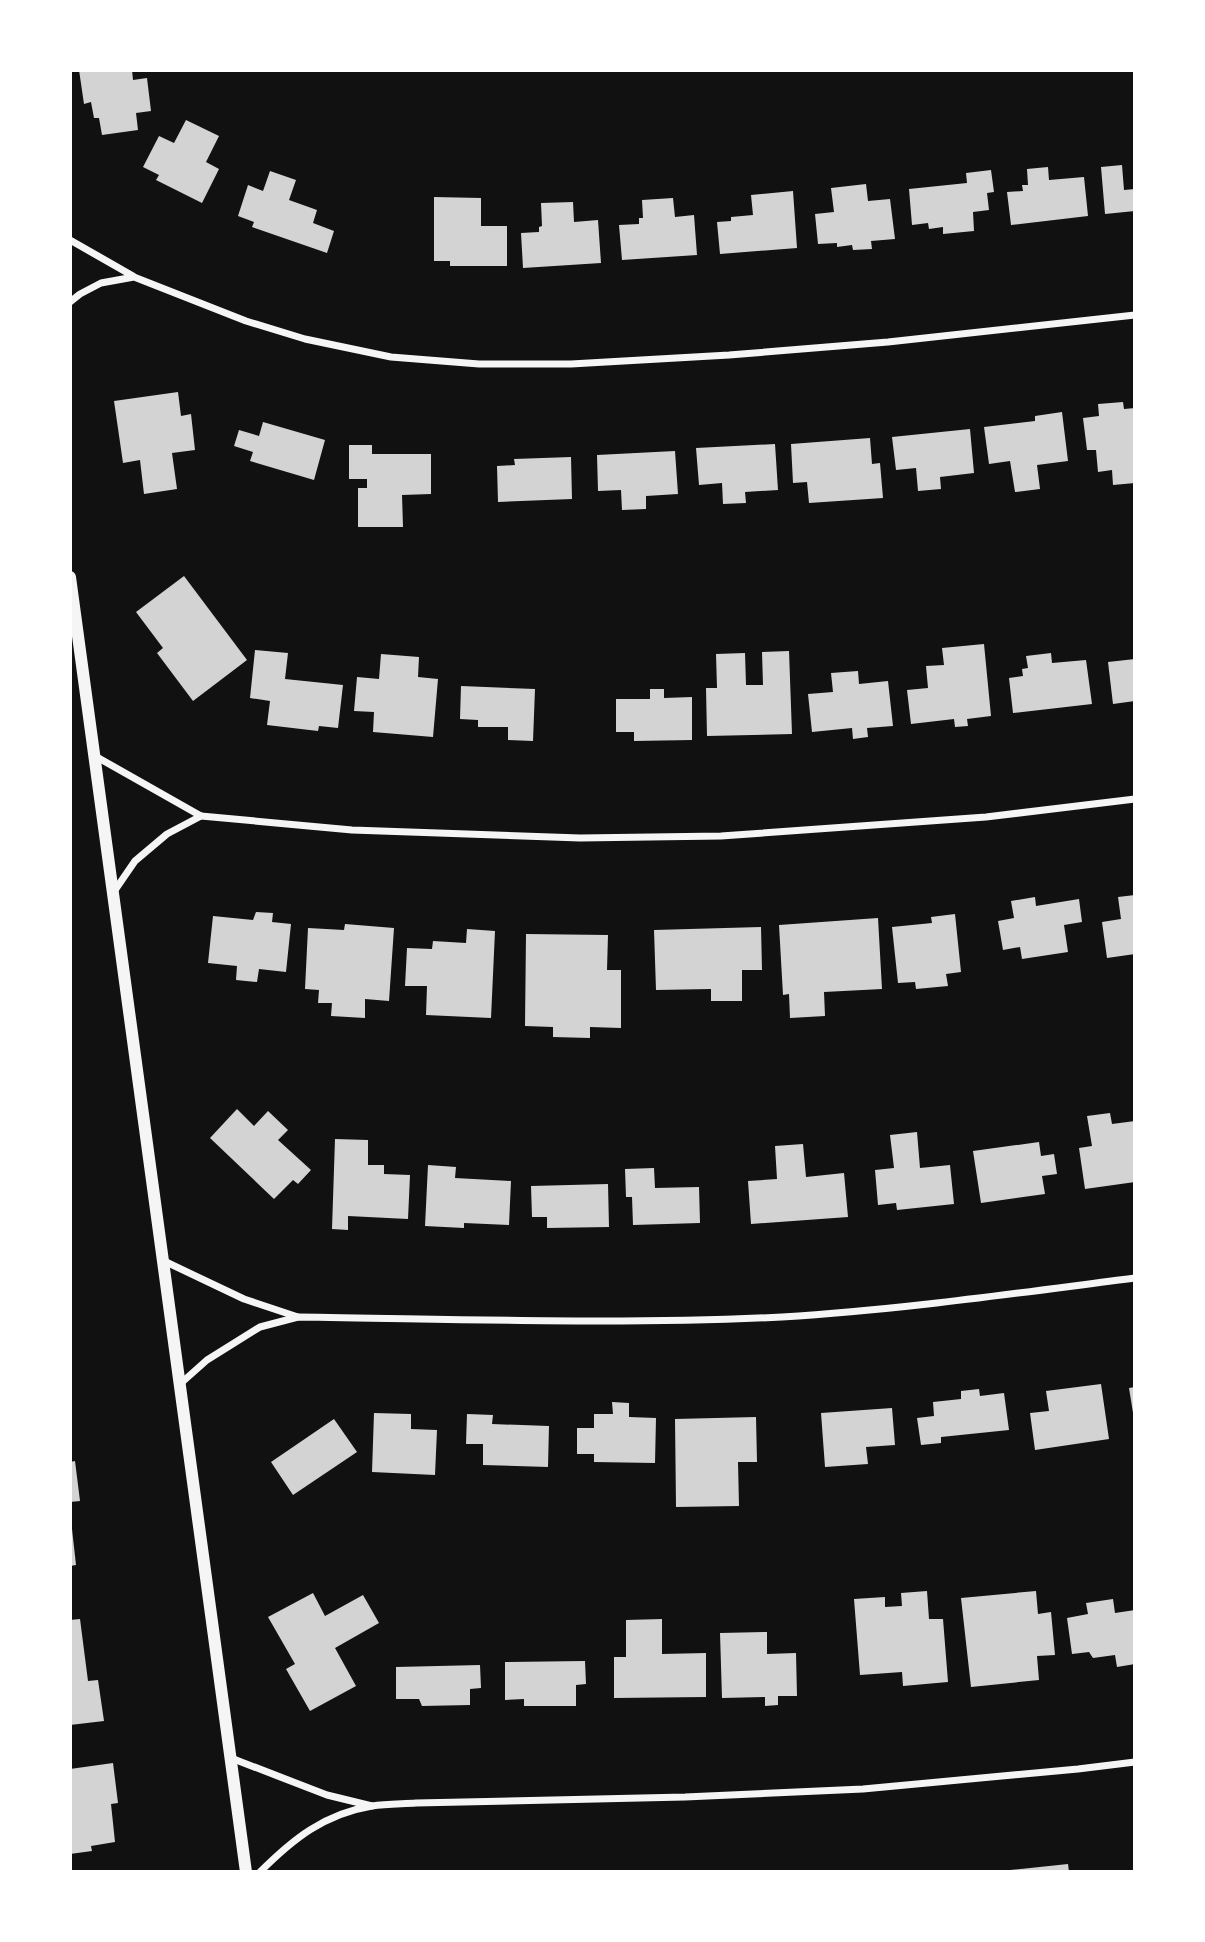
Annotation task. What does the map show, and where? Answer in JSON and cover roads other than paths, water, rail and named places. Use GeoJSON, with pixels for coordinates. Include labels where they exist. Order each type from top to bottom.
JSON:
{"type":"FeatureCollection","features":[{"type":"Feature","properties":{"kind":"street"},"geometry":{"type":"LineString","coordinates":[[70,240],[134,277],[246,321],[305,339],[391,357],[479,364],[570,364],[729,355],[888,342],[1135,315]]}},
{"type":"Feature","properties":{"kind":"street"},"geometry":{"type":"LineString","coordinates":[[70,302],[101,283],[134,277]]}},
{"type":"Feature","properties":{"kind":"street"},"geometry":{"type":"LineString","coordinates":[[70,577],[246,1872]]}},
{"type":"Feature","properties":{"kind":"street"},"geometry":{"type":"LineString","coordinates":[[94,756],[201,816],[352,830],[580,838],[735,835],[986,817],[1135,799]]}},
{"type":"Feature","properties":{"kind":"street"},"geometry":{"type":"LineString","coordinates":[[113,894],[135,862],[167,834],[201,816]]}},
{"type":"Feature","properties":{"kind":"street"},"geometry":{"type":"LineString","coordinates":[[163,1261],[244,1299],[298,1317]]}},
{"type":"Feature","properties":{"kind":"street"},"geometry":{"type":"LineString","coordinates":[[179,1385],[207,1360],[260,1327],[298,1317],[640,1322],[782,1317],[925,1306],[1135,1278]]}},
{"type":"Feature","properties":{"kind":"street"},"geometry":{"type":"LineString","coordinates":[[230,1757],[327,1795],[372,1806]]}},
{"type":"Feature","properties":{"kind":"street"},"geometry":{"type":"LineString","coordinates":[[260,1872],[306,1832],[329,1819],[372,1806],[863,1789],[1135,1762]]}}]}
